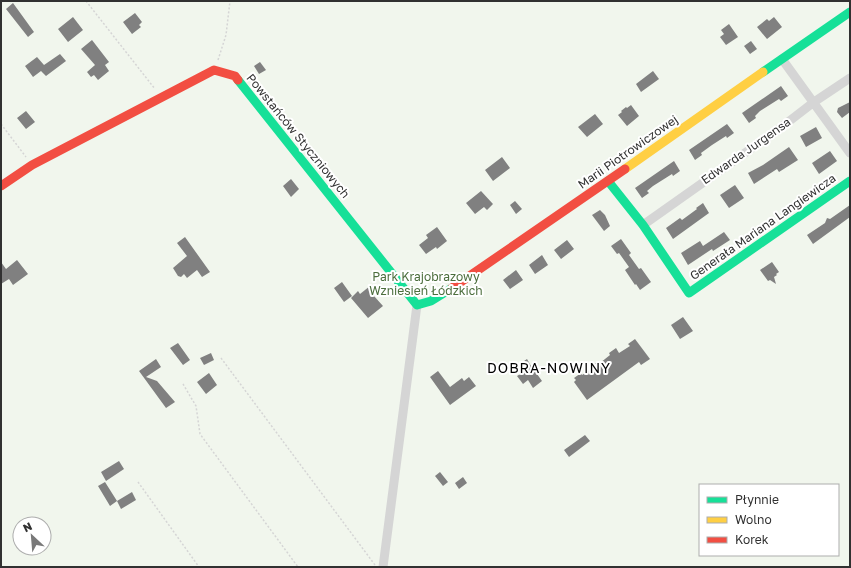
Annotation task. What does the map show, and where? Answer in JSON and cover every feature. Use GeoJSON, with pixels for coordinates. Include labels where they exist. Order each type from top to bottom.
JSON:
{"type":"FeatureCollection","features":[{"type":"Feature","properties":{"kind":"street","name":"Marii Piotrowiczowej"},"geometry":{"type":"LineString","coordinates":[[417,305],[431,301],[447,292],[850,12]]}},
{"type":"Feature","properties":{"kind":"street"},"geometry":{"type":"LineString","coordinates":[[782,59],[850,153]]}},
{"type":"Feature","properties":{"kind":"street"},"geometry":{"type":"LineString","coordinates":[[1,186],[32,165],[214,70]]}},
{"type":"Feature","properties":{"kind":"street","name":"Powstańców Styczniowych"},"geometry":{"type":"LineString","coordinates":[[214,70],[235,76],[417,305]]}},
{"type":"Feature","properties":{"kind":"street","name":"Edwarda Jurgensa"},"geometry":{"type":"LineString","coordinates":[[643,225],[779,129],[814,102],[850,78]]}},
{"type":"Feature","properties":{"kind":"street"},"geometry":{"type":"LineString","coordinates":[[608,181],[643,225]]}},
{"type":"Feature","properties":{"kind":"street","name":"Generała Mariana Langiewicza"},"geometry":{"type":"LineString","coordinates":[[643,225],[689,293],[850,182]]}},
{"type":"Feature","properties":{"kind":"street"},"geometry":{"type":"LineString","coordinates":[[383,567],[417,305]]}},
{"type":"Feature","properties":{"kind":"path"},"geometry":{"type":"LineString","coordinates":[[86,1],[161,97]]}},
{"type":"Feature","properties":{"kind":"path"},"geometry":{"type":"LineString","coordinates":[[214,70],[226,35],[230,1]]}},
{"type":"Feature","properties":{"kind":"path"},"geometry":{"type":"LineString","coordinates":[[1,124],[32,165]]}},
{"type":"Feature","properties":{"kind":"path"},"geometry":{"type":"LineString","coordinates":[[221,358],[376,567]]}},
{"type":"Feature","properties":{"kind":"path"},"geometry":{"type":"LineString","coordinates":[[183,384],[196,406],[200,434],[298,567]]}},
{"type":"Feature","properties":{"kind":"path"},"geometry":{"type":"LineString","coordinates":[[138,482],[198,567]]}},
{"type":"Feature","properties":{"kind":"green space","name":"Park Krajobrazowy Wzniesień Łódzkich"},"geometry":{"type":"Polygon","coordinates":[[[1,1],[850,1],[850,567],[1,567],[1,1]]]}},
{"type":"Feature","properties":{"kind":"building"},"geometry":{"type":"Polygon","coordinates":[[[13,3],[34,32],[28,37],[6,9],[13,3]]]}},
{"type":"Feature","properties":{"kind":"building"},"geometry":{"type":"Polygon","coordinates":[[[135,13],[142,22],[139,25],[141,27],[132,34],[123,22],[135,13]]]}},
{"type":"Feature","properties":{"kind":"building"},"geometry":{"type":"Polygon","coordinates":[[[73,17],[83,30],[68,42],[58,29],[73,17]]]}},
{"type":"Feature","properties":{"kind":"building"},"geometry":{"type":"Polygon","coordinates":[[[774,17],[782,27],[767,39],[757,27],[767,19],[769,21],[774,17]]]}},
{"type":"Feature","properties":{"kind":"building"},"geometry":{"type":"Polygon","coordinates":[[[729,24],[738,37],[726,45],[720,37],[724,34],[721,30],[729,24]]]}},
{"type":"Feature","properties":{"kind":"building"},"geometry":{"type":"Polygon","coordinates":[[[92,40],[109,62],[105,65],[109,71],[98,80],[94,75],[91,77],[87,72],[95,65],[81,49],[92,40]]]}},
{"type":"Feature","properties":{"kind":"building"},"geometry":{"type":"Polygon","coordinates":[[[751,41],[757,49],[750,54],[744,46],[751,41]]]}},
{"type":"Feature","properties":{"kind":"building"},"geometry":{"type":"Polygon","coordinates":[[[60,54],[66,61],[46,76],[41,71],[33,77],[25,66],[37,57],[44,65],[60,54]]]}},
{"type":"Feature","properties":{"kind":"building"},"geometry":{"type":"Polygon","coordinates":[[[260,62],[266,70],[259,74],[254,66],[260,62]]]}},
{"type":"Feature","properties":{"kind":"building"},"geometry":{"type":"Polygon","coordinates":[[[653,71],[659,79],[641,92],[636,84],[653,71]]]}},
{"type":"Feature","properties":{"kind":"building"},"geometry":{"type":"Polygon","coordinates":[[[781,86],[788,96],[781,101],[779,99],[760,111],[755,116],[756,118],[749,123],[742,113],[781,86]]]}},
{"type":"Feature","properties":{"kind":"building"},"geometry":{"type":"Polygon","coordinates":[[[850,102],[850,112],[842,118],[837,112],[838,108],[850,102]]]}},
{"type":"Feature","properties":{"kind":"building"},"geometry":{"type":"Polygon","coordinates":[[[631,105],[639,116],[627,126],[618,115],[626,107],[627,108],[631,105]]]}},
{"type":"Feature","properties":{"kind":"building"},"geometry":{"type":"Polygon","coordinates":[[[26,111],[35,122],[26,129],[17,118],[26,111]]]}},
{"type":"Feature","properties":{"kind":"building"},"geometry":{"type":"Polygon","coordinates":[[[595,114],[603,124],[587,137],[578,127],[595,114]]]}},
{"type":"Feature","properties":{"kind":"building"},"geometry":{"type":"Polygon","coordinates":[[[727,124],[734,133],[712,145],[701,153],[702,155],[695,160],[689,150],[727,124]]]}},
{"type":"Feature","properties":{"kind":"building"},"geometry":{"type":"Polygon","coordinates":[[[816,127],[822,138],[806,147],[800,136],[816,127]]]}},
{"type":"Feature","properties":{"kind":"building"},"geometry":{"type":"Polygon","coordinates":[[[789,147],[798,160],[779,172],[777,169],[754,184],[748,173],[763,165],[789,147]]]}},
{"type":"Feature","properties":{"kind":"building"},"geometry":{"type":"Polygon","coordinates":[[[830,151],[837,161],[819,174],[812,163],[830,151]]]}},
{"type":"Feature","properties":{"kind":"building"},"geometry":{"type":"Polygon","coordinates":[[[502,157],[510,168],[493,181],[485,170],[502,157]]]}},
{"type":"Feature","properties":{"kind":"building"},"geometry":{"type":"Polygon","coordinates":[[[674,161],[680,171],[673,176],[672,174],[653,186],[647,191],[649,193],[642,198],[635,188],[674,161]]]}},
{"type":"Feature","properties":{"kind":"building"},"geometry":{"type":"Polygon","coordinates":[[[291,179],[299,189],[291,197],[283,186],[291,179]]]}},
{"type":"Feature","properties":{"kind":"building"},"geometry":{"type":"Polygon","coordinates":[[[735,185],[744,198],[729,208],[720,195],[735,185]]]}},
{"type":"Feature","properties":{"kind":"building"},"geometry":{"type":"Polygon","coordinates":[[[481,191],[493,204],[487,210],[484,207],[475,214],[466,203],[481,191]]]}},
{"type":"Feature","properties":{"kind":"building"},"geometry":{"type":"Polygon","coordinates":[[[515,201],[522,209],[516,214],[510,205],[515,201]]]}},
{"type":"Feature","properties":{"kind":"building"},"geometry":{"type":"Polygon","coordinates":[[[703,203],[709,213],[673,239],[666,228],[680,218],[682,220],[703,203]]]}},
{"type":"Feature","properties":{"kind":"building"},"geometry":{"type":"Polygon","coordinates":[[[850,205],[850,217],[813,244],[807,235],[825,223],[827,218],[830,219],[850,205]]]}},
{"type":"Feature","properties":{"kind":"building"},"geometry":{"type":"Polygon","coordinates":[[[600,210],[605,215],[610,226],[604,231],[592,215],[600,210]]]}},
{"type":"Feature","properties":{"kind":"building"},"geometry":{"type":"Polygon","coordinates":[[[437,227],[447,241],[437,249],[436,247],[426,254],[419,245],[428,238],[426,235],[437,227]]]}},
{"type":"Feature","properties":{"kind":"building"},"geometry":{"type":"Polygon","coordinates":[[[724,232],[730,240],[713,251],[712,249],[688,265],[681,253],[700,241],[703,246],[724,232]]]}},
{"type":"Feature","properties":{"kind":"building"},"geometry":{"type":"Polygon","coordinates":[[[185,237],[210,272],[202,277],[197,270],[187,278],[184,274],[181,277],[178,276],[173,268],[187,256],[177,243],[185,237]]]}},
{"type":"Feature","properties":{"kind":"building"},"geometry":{"type":"Polygon","coordinates":[[[621,239],[631,253],[629,255],[651,282],[640,290],[625,270],[629,267],[619,253],[617,254],[611,246],[621,239]]]}},
{"type":"Feature","properties":{"kind":"building"},"geometry":{"type":"Polygon","coordinates":[[[567,240],[574,249],[561,259],[554,250],[567,240]]]}},
{"type":"Feature","properties":{"kind":"building"},"geometry":{"type":"Polygon","coordinates":[[[542,255],[548,265],[535,274],[529,265],[542,255]]]}},
{"type":"Feature","properties":{"kind":"building"},"geometry":{"type":"Polygon","coordinates":[[[17,260],[28,274],[13,285],[9,279],[1,284],[1,262],[6,269],[17,260]]]}},
{"type":"Feature","properties":{"kind":"building"},"geometry":{"type":"Polygon","coordinates":[[[772,262],[779,272],[774,277],[776,284],[770,280],[768,281],[760,270],[772,262]]]}},
{"type":"Feature","properties":{"kind":"building"},"geometry":{"type":"Polygon","coordinates":[[[516,270],[523,280],[510,289],[503,280],[516,270]]]}},
{"type":"Feature","properties":{"kind":"building"},"geometry":{"type":"Polygon","coordinates":[[[342,282],[352,296],[344,302],[334,288],[342,282]]]}},
{"type":"Feature","properties":{"kind":"building"},"geometry":{"type":"Polygon","coordinates":[[[370,286],[377,294],[374,296],[383,306],[368,318],[351,298],[358,291],[360,294],[370,286]]]}},
{"type":"Feature","properties":{"kind":"building"},"geometry":{"type":"Polygon","coordinates":[[[683,317],[693,331],[680,339],[671,325],[683,317]]]}},
{"type":"Feature","properties":{"kind":"building"},"geometry":{"type":"Polygon","coordinates":[[[635,339],[650,359],[641,365],[639,362],[587,400],[574,382],[576,380],[574,378],[593,368],[592,366],[598,361],[600,363],[616,348],[619,353],[630,346],[628,344],[635,339]]]}},
{"type":"Feature","properties":{"kind":"building"},"geometry":{"type":"Polygon","coordinates":[[[178,343],[190,360],[183,365],[170,348],[178,343]]]}},
{"type":"Feature","properties":{"kind":"building"},"geometry":{"type":"Polygon","coordinates":[[[211,353],[214,360],[204,365],[200,358],[211,353]]]}},
{"type":"Feature","properties":{"kind":"building"},"geometry":{"type":"Polygon","coordinates":[[[156,359],[161,367],[146,377],[157,381],[175,402],[166,408],[139,371],[156,359]]]}},
{"type":"Feature","properties":{"kind":"building"},"geometry":{"type":"Polygon","coordinates":[[[527,359],[531,366],[533,365],[539,373],[537,374],[542,381],[533,388],[528,380],[523,384],[517,376],[522,373],[517,366],[527,359]]]}},
{"type":"Feature","properties":{"kind":"building"},"geometry":{"type":"Polygon","coordinates":[[[438,371],[450,387],[462,378],[464,381],[469,377],[476,386],[450,405],[430,377],[438,371]]]}},
{"type":"Feature","properties":{"kind":"building"},"geometry":{"type":"Polygon","coordinates":[[[209,373],[217,385],[206,394],[197,382],[209,373]]]}},
{"type":"Feature","properties":{"kind":"building"},"geometry":{"type":"Polygon","coordinates":[[[585,435],[590,441],[569,457],[564,450],[585,435]]]}},
{"type":"Feature","properties":{"kind":"building"},"geometry":{"type":"Polygon","coordinates":[[[119,461],[124,469],[106,481],[101,472],[119,461]]]}},
{"type":"Feature","properties":{"kind":"building"},"geometry":{"type":"Polygon","coordinates":[[[440,472],[448,482],[443,486],[435,476],[440,472]]]}},
{"type":"Feature","properties":{"kind":"building"},"geometry":{"type":"Polygon","coordinates":[[[463,477],[467,483],[459,489],[455,483],[463,477]]]}},
{"type":"Feature","properties":{"kind":"building"},"geometry":{"type":"Polygon","coordinates":[[[105,482],[117,501],[110,506],[98,486],[105,482]]]}},
{"type":"Feature","properties":{"kind":"building"},"geometry":{"type":"Polygon","coordinates":[[[132,492],[136,500],[121,509],[117,501],[132,492]]]}},
{"type":"Feature","properties":{"kind":"traffic: fast"},"geometry":{"type":"LineString","coordinates":[[763,72],[850,12]]}},
{"type":"Feature","properties":{"kind":"traffic: fast"},"geometry":{"type":"LineString","coordinates":[[238,80],[417,305],[431,301],[452,288]]}},
{"type":"Feature","properties":{"kind":"traffic: fast"},"geometry":{"type":"LineString","coordinates":[[608,181],[643,225],[689,293],[850,181]]}},
{"type":"Feature","properties":{"kind":"traffic: slow"},"geometry":{"type":"LineString","coordinates":[[625,169],[763,72]]}},
{"type":"Feature","properties":{"kind":"traffic: jam"},"geometry":{"type":"LineString","coordinates":[[1,186],[32,165],[214,70],[235,76],[238,80]]}},
{"type":"Feature","properties":{"kind":"traffic: jam"},"geometry":{"type":"LineString","coordinates":[[452,288],[625,169]]}},
{"type":"Feature","properties":{"kind":"district","name":"DOBRA-NOWINY"},"geometry":{"type":"Point","coordinates":[549,368]}}]}
